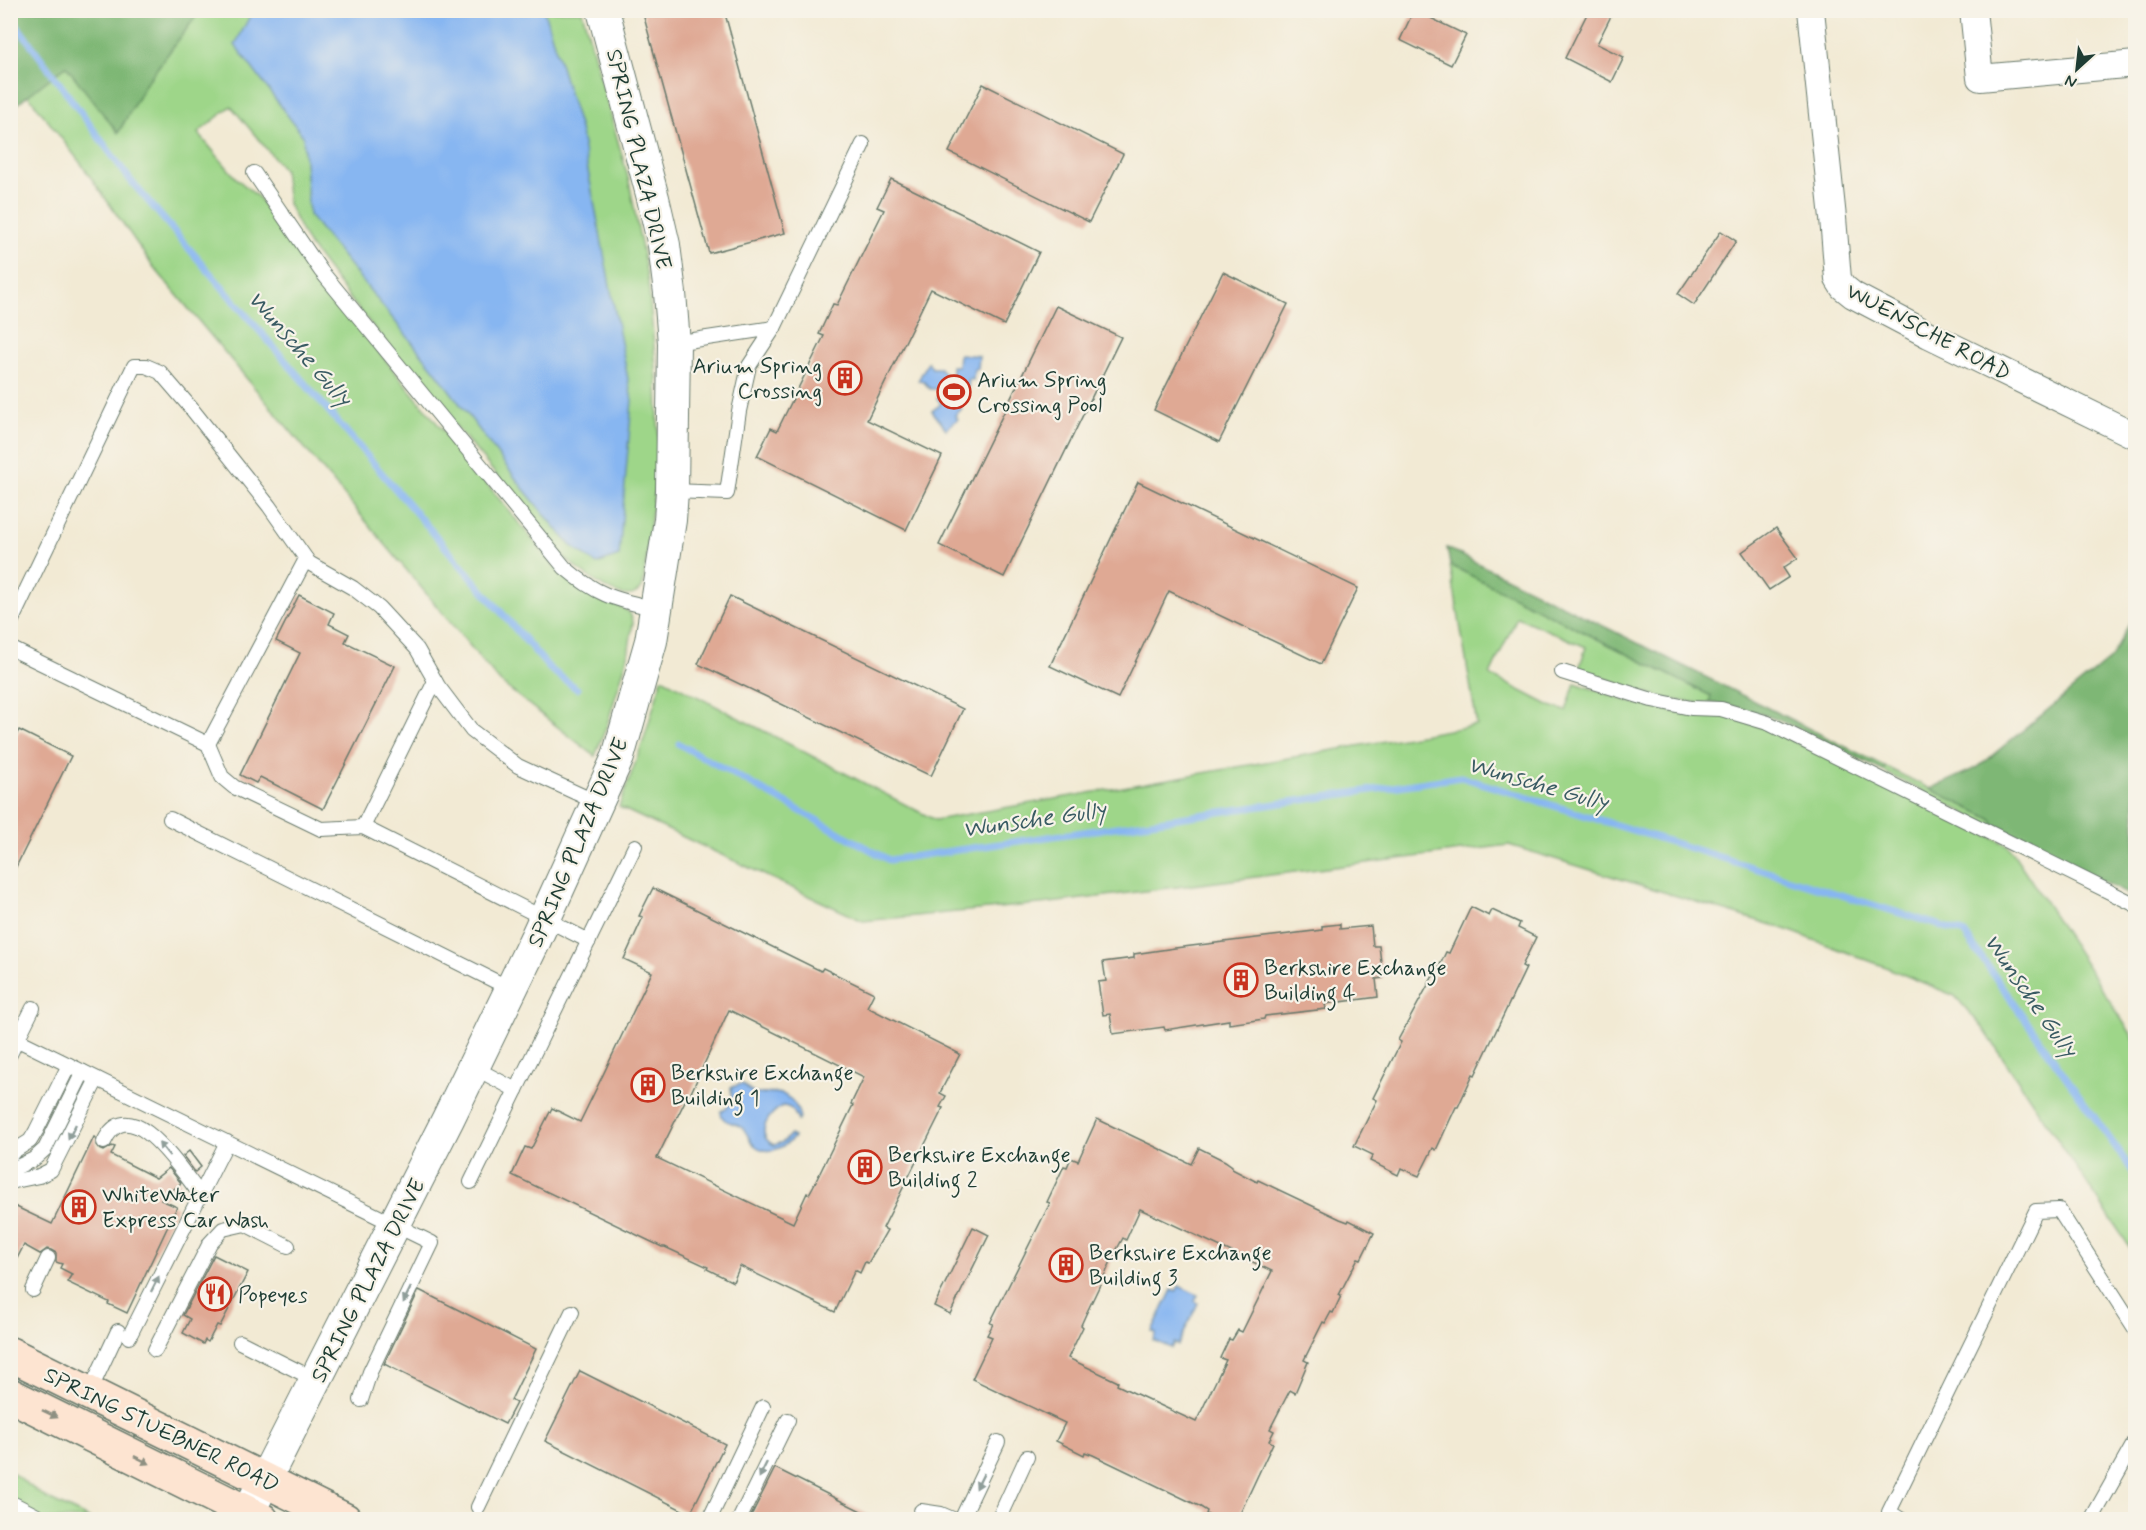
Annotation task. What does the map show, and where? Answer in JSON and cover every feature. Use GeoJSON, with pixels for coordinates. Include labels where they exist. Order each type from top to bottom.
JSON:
{"type":"FeatureCollection","features":[{"type":"Feature","properties":{"kind":"main road","name":"SPRING STUEBNER ROAD"},"geometry":{"type":"LineString","coordinates":[[10,1354],[345,1520]]}},
{"type":"Feature","properties":{"kind":"main road","name":"SPRING STUEBNER ROAD"},"geometry":{"type":"LineString","coordinates":[[10,1395],[255,1516]]}},
{"type":"Feature","properties":{"kind":"street","name":"SPRING PLAZA DRIVE"},"geometry":{"type":"LineString","coordinates":[[255,1516],[266,1480],[511,989],[618,757],[651,641],[670,520],[674,343],[664,245],[603,10]]}},
{"type":"Feature","properties":{"kind":"street","name":"WUENSCHE ROAD"},"geometry":{"type":"LineString","coordinates":[[1811,10],[1838,279],[1843,287],[1853,295],[1929,335],[2136,436]]}},
{"type":"Feature","properties":{"kind":"street"},"geometry":{"type":"LineString","coordinates":[[1973,10],[1980,78],[2136,64]]}},
{"type":"Feature","properties":{"kind":"lane"},"geometry":{"type":"LineString","coordinates":[[672,491],[727,493],[739,411],[749,366],[774,328],[863,144]]}},
{"type":"Feature","properties":{"kind":"lane"},"geometry":{"type":"LineString","coordinates":[[254,173],[321,271],[565,568],[583,583],[607,597],[656,609]]}},
{"type":"Feature","properties":{"kind":"lane"},"geometry":{"type":"LineString","coordinates":[[674,343],[774,328]]}},
{"type":"Feature","properties":{"kind":"lane"},"geometry":{"type":"LineString","coordinates":[[10,624],[134,366],[146,366],[160,372],[231,456],[309,563],[353,588],[379,608],[417,649],[457,714],[472,731],[518,766],[597,802]]}},
{"type":"Feature","properties":{"kind":"lane"},"geometry":{"type":"LineString","coordinates":[[208,744],[306,559]]}},
{"type":"Feature","properties":{"kind":"lane"},"geometry":{"type":"LineString","coordinates":[[10,648],[208,744],[222,777],[234,787],[321,829],[363,827],[589,941]]}},
{"type":"Feature","properties":{"kind":"lane"},"geometry":{"type":"LineString","coordinates":[[1562,672],[1652,700],[1691,708],[1721,709],[1768,723],[2136,905]]}},
{"type":"Feature","properties":{"kind":"lane"},"geometry":{"type":"LineString","coordinates":[[363,827],[435,681]]}},
{"type":"Feature","properties":{"kind":"lane"},"geometry":{"type":"LineString","coordinates":[[170,819],[511,989]]}},
{"type":"Feature","properties":{"kind":"lane"},"geometry":{"type":"LineString","coordinates":[[471,1182],[635,846]]}},
{"type":"Feature","properties":{"kind":"lane"},"geometry":{"type":"LineString","coordinates":[[10,1054],[33,1008]]}},
{"type":"Feature","properties":{"kind":"lane"},"geometry":{"type":"LineString","coordinates":[[18,1040],[432,1243],[370,1372],[361,1400]]}},
{"type":"Feature","properties":{"kind":"lane"},"geometry":{"type":"LineString","coordinates":[[10,1156],[30,1141],[69,1065]]}},
{"type":"Feature","properties":{"kind":"lane"},"geometry":{"type":"LineString","coordinates":[[473,1067],[516,1090]]}},
{"type":"Feature","properties":{"kind":"lane"},"geometry":{"type":"LineString","coordinates":[[10,1180],[15,1168],[34,1159],[45,1149],[83,1072]]}},
{"type":"Feature","properties":{"kind":"lane"},"geometry":{"type":"LineString","coordinates":[[10,1180],[39,1176],[51,1170],[97,1079]]}},
{"type":"Feature","properties":{"kind":"lane"},"geometry":{"type":"LineString","coordinates":[[104,1142],[108,1134],[118,1125],[129,1123],[153,1136],[200,1194]]}},
{"type":"Feature","properties":{"kind":"lane"},"geometry":{"type":"LineString","coordinates":[[89,1393],[124,1334],[227,1142]]}},
{"type":"Feature","properties":{"kind":"lane"},"geometry":{"type":"LineString","coordinates":[[1902,1520],[1889,1512],[2036,1211],[2059,1210],[2136,1330]]}},
{"type":"Feature","properties":{"kind":"lane"},"geometry":{"type":"LineString","coordinates":[[155,1350],[210,1243],[223,1229],[245,1224],[288,1246]]}},
{"type":"Feature","properties":{"kind":"lane"},"geometry":{"type":"LineString","coordinates":[[33,1290],[48,1258]]}},
{"type":"Feature","properties":{"kind":"lane"},"geometry":{"type":"LineString","coordinates":[[478,1507],[572,1312]]}},
{"type":"Feature","properties":{"kind":"lane"},"geometry":{"type":"LineString","coordinates":[[240,1342],[316,1380]]}},
{"type":"Feature","properties":{"kind":"lane"},"geometry":{"type":"LineString","coordinates":[[709,1520],[763,1407]]}},
{"type":"Feature","properties":{"kind":"lane"},"geometry":{"type":"LineString","coordinates":[[739,1520],[788,1420]]}},
{"type":"Feature","properties":{"kind":"lane"},"geometry":{"type":"LineString","coordinates":[[2091,1520],[2136,1440]]}},
{"type":"Feature","properties":{"kind":"lane"},"geometry":{"type":"LineString","coordinates":[[961,1520],[998,1442]]}},
{"type":"Feature","properties":{"kind":"lane"},"geometry":{"type":"LineString","coordinates":[[998,1520],[1027,1457]]}},
{"type":"Feature","properties":{"kind":"lane"},"geometry":{"type":"LineString","coordinates":[[10,1504],[45,1520]]}},
{"type":"Feature","properties":{"kind":"lane"},"geometry":{"type":"LineString","coordinates":[[921,1511],[941,1514],[955,1520]]}},
{"type":"Feature","properties":{"kind":"green space"},"geometry":{"type":"Polygon","coordinates":[[[11,10],[200,11],[146,83],[118,133],[66,66],[17,104],[11,121],[11,10]]]}},
{"type":"Feature","properties":{"kind":"green space"},"geometry":{"type":"Polygon","coordinates":[[[200,11],[582,11],[629,181],[648,281],[657,379],[659,450],[643,586],[636,593],[620,594],[610,590],[566,559],[351,300],[307,242],[288,204],[284,170],[231,106],[198,133],[236,178],[259,198],[296,251],[555,567],[568,580],[595,599],[621,607],[630,613],[633,622],[628,655],[595,756],[500,682],[152,265],[82,165],[28,95],[66,66],[119,132],[146,83],[200,11]]]}},
{"type":"Feature","properties":{"kind":"green space"},"geometry":{"type":"Polygon","coordinates":[[[1447,548],[1886,767],[1883,771],[1799,729],[1755,712],[1709,703],[1711,696],[1450,565],[1447,548]]]}},
{"type":"Feature","properties":{"kind":"green space"},"geometry":{"type":"Polygon","coordinates":[[[1450,565],[1712,696],[1709,703],[1676,700],[1643,692],[1579,669],[1586,647],[1517,617],[1490,675],[1550,706],[1566,711],[1575,683],[1634,703],[1694,716],[1727,716],[1768,729],[2008,845],[2135,1040],[2135,1255],[1983,1028],[1955,996],[1785,929],[1509,845],[1050,903],[863,921],[619,807],[644,739],[662,678],[935,820],[1477,725],[1450,565]]]}},
{"type":"Feature","properties":{"kind":"green space"},"geometry":{"type":"Polygon","coordinates":[[[2135,613],[2135,898],[1997,829],[1991,819],[1930,789],[1978,767],[2111,658],[2135,613]]]}},
{"type":"Feature","properties":{"kind":"green space"},"geometry":{"type":"Polygon","coordinates":[[[1886,767],[1991,819],[1997,829],[1883,771],[1886,767]]]}},
{"type":"Feature","properties":{"kind":"green space"},"geometry":{"type":"Polygon","coordinates":[[[10,1471],[46,1498],[90,1519],[11,1519],[10,1471]]]}},
{"type":"Feature","properties":{"kind":"water"},"geometry":{"type":"Polygon","coordinates":[[[253,10],[544,11],[580,129],[632,400],[619,556],[597,564],[570,545],[522,487],[436,372],[309,215],[303,136],[235,45],[253,10]]]}},
{"type":"Feature","properties":{"kind":"water","name":"Arium Spring Crossing Pool"},"geometry":{"type":"Polygon","coordinates":[[[959,354],[979,356],[978,369],[974,369],[973,380],[969,379],[967,396],[958,404],[962,409],[955,415],[958,419],[946,429],[932,411],[941,404],[937,398],[943,394],[939,389],[930,389],[924,382],[918,381],[928,362],[932,368],[940,368],[945,375],[952,375],[952,366],[958,366],[959,354]]]}},
{"type":"Feature","properties":{"kind":"water"},"geometry":{"type":"Polygon","coordinates":[[[742,1084],[754,1094],[779,1093],[792,1100],[799,1113],[798,1121],[791,1109],[783,1106],[768,1119],[764,1130],[768,1141],[774,1145],[783,1142],[790,1135],[794,1137],[790,1141],[774,1150],[763,1150],[752,1143],[745,1130],[723,1118],[721,1111],[726,1109],[732,1101],[731,1087],[742,1084]]]}},
{"type":"Feature","properties":{"kind":"water"},"geometry":{"type":"Polygon","coordinates":[[[1179,1286],[1198,1295],[1195,1301],[1198,1303],[1178,1345],[1174,1343],[1171,1348],[1153,1340],[1156,1333],[1152,1331],[1172,1290],[1176,1292],[1179,1286]]]}},
{"type":"Feature","properties":{"kind":"building"},"geometry":{"type":"Polygon","coordinates":[[[642,10],[724,10],[785,233],[709,253],[642,10]]]}},
{"type":"Feature","properties":{"kind":"building"},"geometry":{"type":"Polygon","coordinates":[[[1414,10],[1466,35],[1451,65],[1400,40],[1414,10]]]}},
{"type":"Feature","properties":{"kind":"building"},"geometry":{"type":"Polygon","coordinates":[[[1589,10],[1614,10],[1597,44],[1624,57],[1612,82],[1565,58],[1589,10]]]}},
{"type":"Feature","properties":{"kind":"building"},"geometry":{"type":"Polygon","coordinates":[[[983,84],[1123,154],[1089,222],[949,152],[983,84]]]}},
{"type":"Feature","properties":{"kind":"building","name":"Arium Spring Crossing"},"geometry":{"type":"Polygon","coordinates":[[[891,179],[1039,252],[1004,325],[931,289],[867,420],[942,456],[906,530],[757,456],[771,428],[777,431],[824,336],[819,334],[833,304],[837,305],[884,210],[877,207],[891,179]]]}},
{"type":"Feature","properties":{"kind":"building"},"geometry":{"type":"Polygon","coordinates":[[[1721,231],[1736,241],[1694,305],[1678,294],[1721,231]]]}},
{"type":"Feature","properties":{"kind":"building"},"geometry":{"type":"Polygon","coordinates":[[[1223,272],[1288,304],[1219,442],[1154,410],[1223,272]]]}},
{"type":"Feature","properties":{"kind":"building"},"geometry":{"type":"Polygon","coordinates":[[[1056,306],[1121,337],[1004,577],[939,545],[1056,306]]]}},
{"type":"Feature","properties":{"kind":"building"},"geometry":{"type":"Polygon","coordinates":[[[1138,482],[1358,588],[1321,664],[1169,591],[1118,698],[1050,666],[1138,482]]]}},
{"type":"Feature","properties":{"kind":"building"},"geometry":{"type":"Polygon","coordinates":[[[1776,528],[1798,558],[1783,568],[1789,577],[1769,590],[1742,552],[1776,528]]]}},
{"type":"Feature","properties":{"kind":"building"},"geometry":{"type":"Polygon","coordinates":[[[299,595],[334,613],[329,624],[349,634],[345,642],[395,666],[323,809],[260,777],[256,783],[240,775],[300,653],[276,641],[299,595]]]}},
{"type":"Feature","properties":{"kind":"building"},"geometry":{"type":"Polygon","coordinates":[[[730,596],[963,709],[931,776],[698,664],[730,596]]]}},
{"type":"Feature","properties":{"kind":"building"},"geometry":{"type":"Polygon","coordinates":[[[19,730],[71,756],[10,879],[10,747],[19,730]]]}},
{"type":"Feature","properties":{"kind":"building","name":"Berkshire Exchange Building 1"},"geometry":{"type":"Polygon","coordinates":[[[653,888],[821,971],[823,968],[874,993],[867,1007],[960,1054],[940,1093],[946,1096],[940,1107],[943,1108],[883,1228],[887,1230],[860,1273],[855,1270],[835,1312],[740,1266],[733,1282],[707,1269],[708,1267],[512,1175],[525,1147],[531,1149],[552,1108],[580,1122],[652,972],[624,959],[643,917],[639,916],[653,888]],[[729,1010],[689,1097],[657,1158],[793,1223],[853,1105],[851,1104],[864,1077],[729,1010]]]}},
{"type":"Feature","properties":{"kind":"building"},"geometry":{"type":"Polygon","coordinates":[[[1471,907],[1489,916],[1492,910],[1520,923],[1518,928],[1536,937],[1522,966],[1526,968],[1436,1150],[1433,1148],[1419,1176],[1401,1168],[1398,1175],[1370,1161],[1373,1155],[1354,1146],[1377,1100],[1373,1098],[1401,1042],[1398,1040],[1435,976],[1446,952],[1449,953],[1471,907]]]}},
{"type":"Feature","properties":{"kind":"building","name":"Berkshire Exchange Building 4"},"geometry":{"type":"Polygon","coordinates":[[[1340,924],[1340,929],[1371,926],[1373,946],[1379,946],[1383,978],[1376,979],[1378,997],[1325,1004],[1326,1009],[1265,1016],[1264,1019],[1229,1024],[1229,1020],[1165,1030],[1164,1027],[1113,1034],[1110,1014],[1103,1015],[1098,982],[1106,981],[1103,962],[1134,958],[1134,954],[1175,948],[1322,930],[1322,926],[1340,924]]]}},
{"type":"Feature","properties":{"kind":"building"},"geometry":{"type":"Polygon","coordinates":[[[1097,1119],[1191,1164],[1199,1148],[1225,1161],[1232,1166],[1232,1169],[1257,1182],[1258,1180],[1374,1233],[1339,1295],[1341,1296],[1333,1313],[1331,1312],[1325,1323],[1323,1322],[1304,1360],[1308,1362],[1295,1393],[1290,1390],[1270,1429],[1274,1431],[1269,1441],[1273,1443],[1237,1520],[1218,1520],[1206,1514],[1207,1511],[1199,1506],[1093,1455],[1085,1452],[1084,1455],[1056,1441],[1065,1423],[972,1379],[992,1337],[987,1335],[993,1324],[990,1323],[1050,1203],[1047,1202],[1064,1166],[1067,1167],[1071,1158],[1078,1161],[1097,1119]],[[1140,1209],[1126,1240],[1123,1238],[1117,1249],[1068,1358],[1118,1382],[1117,1385],[1196,1422],[1226,1360],[1220,1358],[1229,1339],[1232,1340],[1238,1330],[1242,1332],[1272,1271],[1140,1209]]]}},
{"type":"Feature","properties":{"kind":"building"},"geometry":{"type":"Polygon","coordinates":[[[94,1137],[99,1149],[104,1151],[112,1146],[115,1147],[111,1155],[156,1178],[169,1168],[181,1183],[161,1200],[177,1207],[127,1313],[67,1282],[72,1274],[60,1268],[62,1264],[56,1262],[56,1253],[51,1250],[47,1249],[40,1254],[24,1245],[10,1272],[10,1204],[52,1224],[94,1137]]]}},
{"type":"Feature","properties":{"kind":"building"},"geometry":{"type":"Polygon","coordinates":[[[189,1151],[201,1167],[195,1172],[183,1156],[189,1151]]]}},
{"type":"Feature","properties":{"kind":"building"},"geometry":{"type":"Polygon","coordinates":[[[973,1227],[989,1235],[950,1314],[934,1306],[973,1227]]]}},
{"type":"Feature","properties":{"kind":"building","name":"Popeyes"},"geometry":{"type":"Polygon","coordinates":[[[214,1255],[248,1272],[220,1326],[217,1325],[208,1342],[205,1340],[203,1344],[183,1333],[190,1319],[183,1315],[214,1255]]]}},
{"type":"Feature","properties":{"kind":"building"},"geometry":{"type":"Polygon","coordinates":[[[419,1290],[536,1349],[511,1400],[516,1403],[505,1424],[384,1364],[419,1290]]]}},
{"type":"Feature","properties":{"kind":"building"},"geometry":{"type":"Polygon","coordinates":[[[580,1371],[725,1444],[690,1514],[545,1441],[580,1371]]]}},
{"type":"Feature","properties":{"kind":"building"},"geometry":{"type":"Polygon","coordinates":[[[775,1468],[879,1520],[749,1520],[775,1468]]]}},
{"type":"Feature","properties":{"kind":"waterway","name":"Wunsche Gully"},"geometry":{"type":"LineString","coordinates":[[10,16],[131,181],[550,669],[577,689]]}},
{"type":"Feature","properties":{"kind":"waterway","name":"Wunsche Gully"},"geometry":{"type":"LineString","coordinates":[[679,744],[889,860],[1461,777],[1964,933],[2136,1176]]}},
{"type":"Feature","properties":{"kind":"place","name":"Arium Spring Crossing"},"geometry":{"type":"Point","coordinates":[845,378]}},
{"type":"Feature","properties":{"kind":"place","name":"Arium Spring Crossing Pool"},"geometry":{"type":"Point","coordinates":[954,392]}},
{"type":"Feature","properties":{"kind":"place","name":"Berkshire Exchange Building 4"},"geometry":{"type":"Point","coordinates":[1241,980]}},
{"type":"Feature","properties":{"kind":"place","name":"Berkshire Exchange Building 1"},"geometry":{"type":"Point","coordinates":[648,1085]}},
{"type":"Feature","properties":{"kind":"place","name":"Berkshire Exchange Building 2"},"geometry":{"type":"Point","coordinates":[865,1167]}},
{"type":"Feature","properties":{"kind":"place","name":"WhiteWater Express Car Wash"},"geometry":{"type":"Point","coordinates":[79,1207]}},
{"type":"Feature","properties":{"kind":"place","name":"Berkshire Exchange Building 3"},"geometry":{"type":"Point","coordinates":[1066,1265]}},
{"type":"Feature","properties":{"kind":"place","name":"Popeyes"},"geometry":{"type":"Point","coordinates":[215,1294]}}]}
